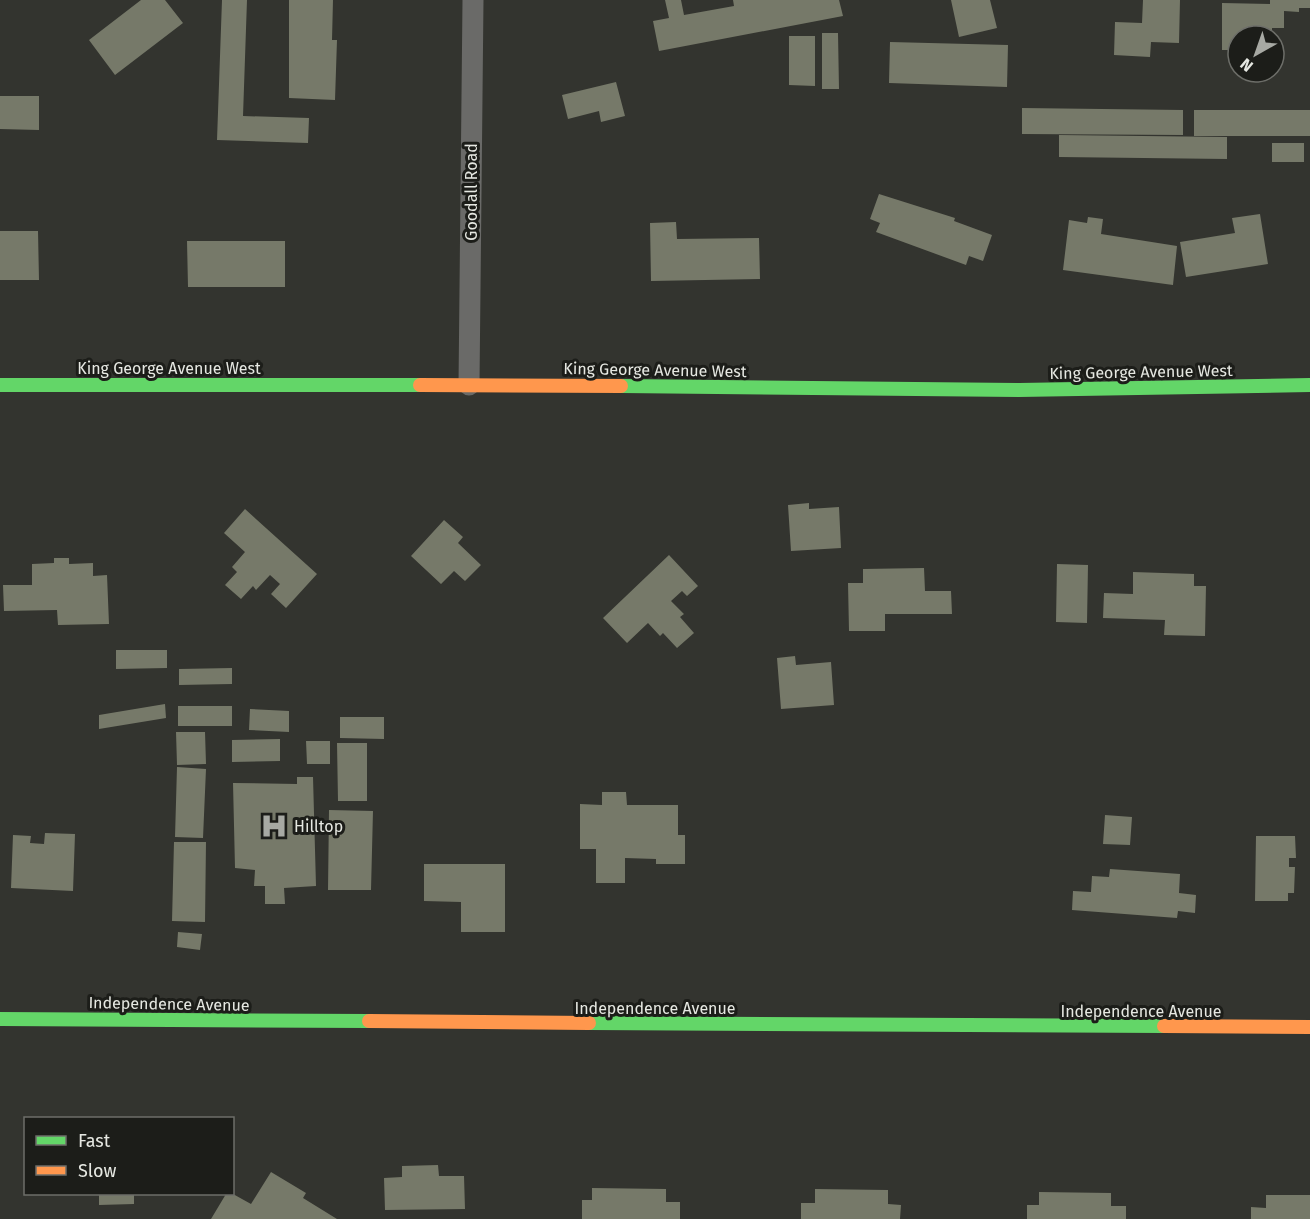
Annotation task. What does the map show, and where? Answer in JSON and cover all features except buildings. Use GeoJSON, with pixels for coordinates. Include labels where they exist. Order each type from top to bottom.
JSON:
{"type":"FeatureCollection","features":[{"type":"Feature","properties":{"kind":"street","name":"Goodall Road"},"geometry":{"type":"LineString","coordinates":[[469,385],[473,0]]}},
{"type":"Feature","properties":{"kind":"street","name":"King George Avenue West"},"geometry":{"type":"LineString","coordinates":[[0,385],[469,385],[1007,390],[1310,385]]}},
{"type":"Feature","properties":{"kind":"street","name":"Independence Avenue"},"geometry":{"type":"LineString","coordinates":[[0,1019],[1310,1028]]}},
{"type":"Feature","properties":{"kind":"traffic: fast"},"geometry":{"type":"LineString","coordinates":[[0,385],[420,385]]}},
{"type":"Feature","properties":{"kind":"traffic: fast"},"geometry":{"type":"LineString","coordinates":[[621,386],[1019,390],[1310,385]]}},
{"type":"Feature","properties":{"kind":"traffic: fast"},"geometry":{"type":"LineString","coordinates":[[0,1019],[369,1021]]}},
{"type":"Feature","properties":{"kind":"traffic: fast"},"geometry":{"type":"LineString","coordinates":[[589,1023],[1164,1026]]}},
{"type":"Feature","properties":{"kind":"traffic: slow"},"geometry":{"type":"LineString","coordinates":[[420,385],[621,386]]}},
{"type":"Feature","properties":{"kind":"traffic: slow"},"geometry":{"type":"LineString","coordinates":[[369,1021],[589,1023]]}},
{"type":"Feature","properties":{"kind":"traffic: slow"},"geometry":{"type":"LineString","coordinates":[[1164,1026],[1310,1027]]}},
{"type":"Feature","properties":{"kind":"place","name":"Hilltop"},"geometry":{"type":"Point","coordinates":[274,826]}}]}
